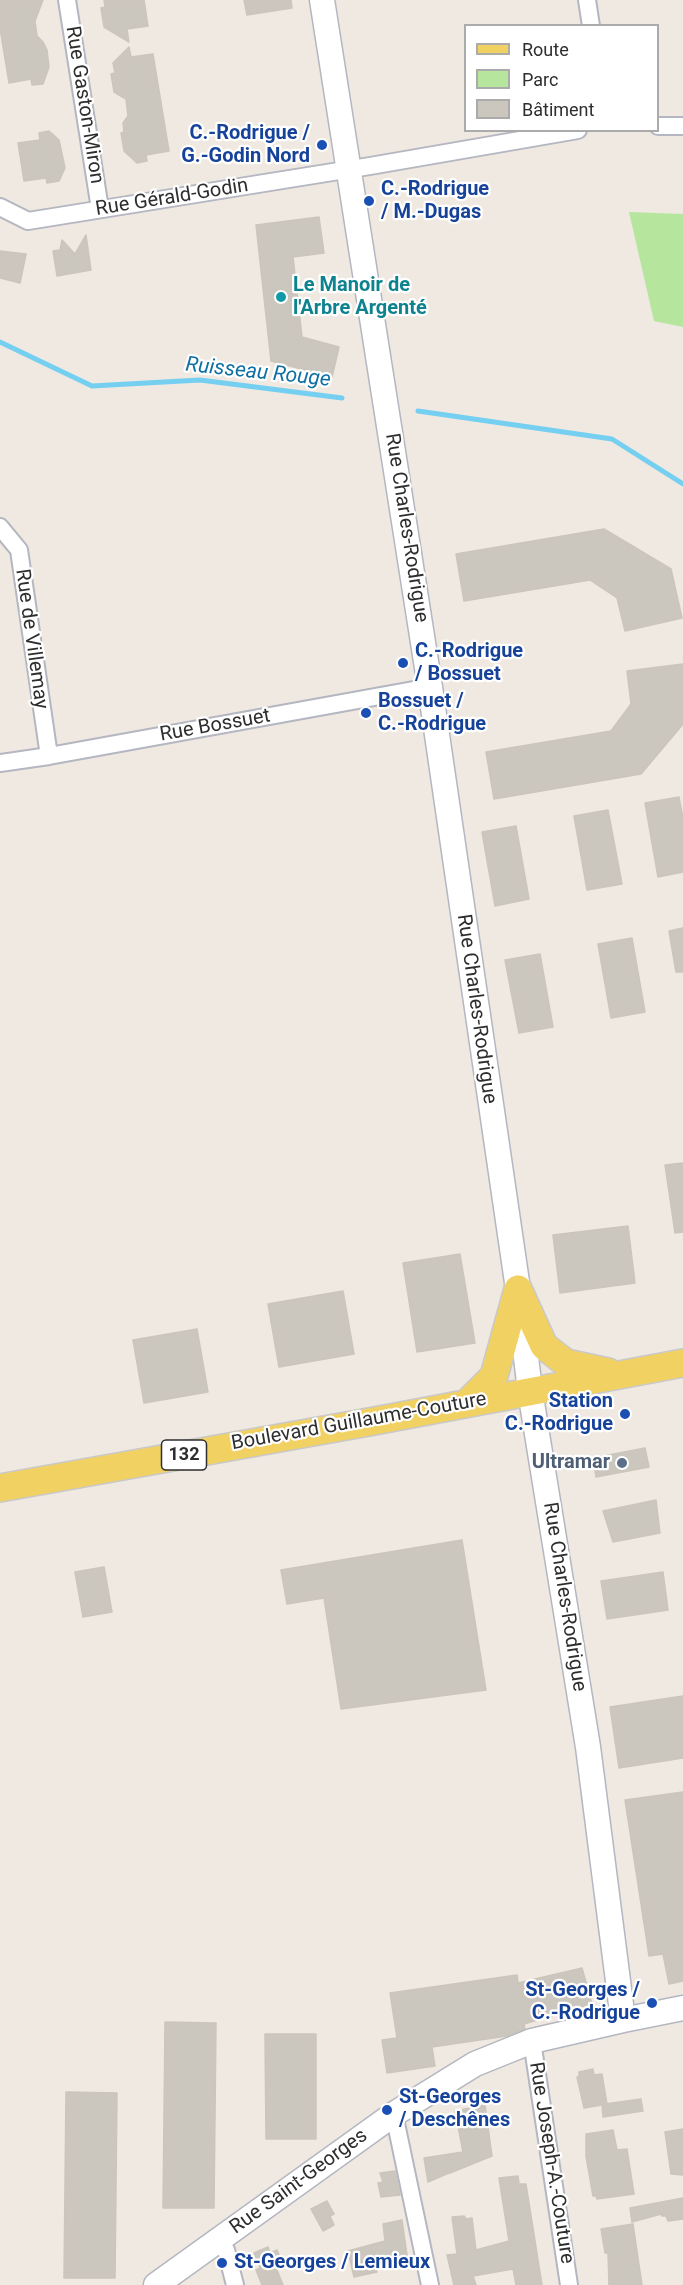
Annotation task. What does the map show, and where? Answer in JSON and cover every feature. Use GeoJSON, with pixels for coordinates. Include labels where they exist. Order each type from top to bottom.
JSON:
{"type":"FeatureCollection","features":[{"type":"Feature","properties":{"kind":"main road"},"geometry":{"type":"LineString","coordinates":[[518,1289],[544,1346],[566,1363],[618,1375]]}},
{"type":"Feature","properties":{"kind":"main road"},"geometry":{"type":"LineString","coordinates":[[468,1402],[494,1376],[518,1289]]}},
{"type":"Feature","properties":{"kind":"main road","name":"Boulevard Guillaume-Couture"},"geometry":{"type":"LineString","coordinates":[[0,1488],[683,1363]]}},
{"type":"Feature","properties":{"kind":"street","name":"Rue Gaston-Miron"},"geometry":{"type":"LineString","coordinates":[[67,0],[100,209]]}},
{"type":"Feature","properties":{"kind":"street","name":"Rue Charles-Rodrigue"},"geometry":{"type":"LineString","coordinates":[[322,0],[430,687],[518,1289],[530,1391],[588,1747],[623,2020]]}},
{"type":"Feature","properties":{"kind":"street"},"geometry":{"type":"LineString","coordinates":[[587,0],[591,24]]}},
{"type":"Feature","properties":{"kind":"street"},"geometry":{"type":"LineString","coordinates":[[659,126],[683,126]]}},
{"type":"Feature","properties":{"kind":"street","name":"Rue Gérald-Godin"},"geometry":{"type":"LineString","coordinates":[[0,207],[28,221],[566,132]]}},
{"type":"Feature","properties":{"kind":"street","name":"Rue de Villemay"},"geometry":{"type":"LineString","coordinates":[[0,527],[19,550],[49,756]]}},
{"type":"Feature","properties":{"kind":"street","name":"Rue Bossuet"},"geometry":{"type":"LineString","coordinates":[[0,763],[430,687]]}},
{"type":"Feature","properties":{"kind":"street","name":"Rue Saint-Georges"},"geometry":{"type":"LineString","coordinates":[[156,2285],[394,2114],[475,2064],[532,2041],[683,2008]]}},
{"type":"Feature","properties":{"kind":"street","name":"Rue Joseph-A.-Couture"},"geometry":{"type":"LineString","coordinates":[[532,2041],[569,2285]]}},
{"type":"Feature","properties":{"kind":"street"},"geometry":{"type":"LineString","coordinates":[[394,2114],[430,2285]]}},
{"type":"Feature","properties":{"kind":"street"},"geometry":{"type":"LineString","coordinates":[[218,2240],[226,2250],[236,2285]]}},
{"type":"Feature","properties":{"kind":"green space"},"geometry":{"type":"Polygon","coordinates":[[[629,212],[683,214],[683,327],[654,321],[629,212]]]}},
{"type":"Feature","properties":{"kind":"building"},"geometry":{"type":"Polygon","coordinates":[[[0,0],[43,0],[35,21],[37,36],[47,50],[49,67],[43,84],[32,85],[31,79],[9,83],[0,28],[0,0]]]}},
{"type":"Feature","properties":{"kind":"building"},"geometry":{"type":"Polygon","coordinates":[[[104,0],[144,0],[148,26],[127,29],[129,42],[104,27],[101,8],[105,7],[104,0]]]}},
{"type":"Feature","properties":{"kind":"building"},"geometry":{"type":"Polygon","coordinates":[[[244,0],[291,0],[292,8],[247,15],[244,0]]]}},
{"type":"Feature","properties":{"kind":"building"},"geometry":{"type":"Polygon","coordinates":[[[129,47],[131,57],[153,54],[169,151],[146,155],[147,161],[137,163],[124,151],[121,133],[124,132],[123,123],[128,116],[126,99],[114,92],[111,74],[115,73],[113,63],[129,47]]]}},
{"type":"Feature","properties":{"kind":"building"},"geometry":{"type":"Polygon","coordinates":[[[49,131],[59,140],[65,168],[59,181],[47,183],[46,178],[24,181],[18,143],[40,140],[39,133],[49,131]]]}},
{"type":"Feature","properties":{"kind":"building","name":"Le Manoir de l'Arbre Argenté"},"geometry":{"type":"Polygon","coordinates":[[[319,217],[324,253],[293,257],[302,337],[339,347],[332,377],[271,361],[256,225],[319,217]]]}},
{"type":"Feature","properties":{"kind":"building"},"geometry":{"type":"Polygon","coordinates":[[[86,235],[91,270],[57,276],[53,251],[60,250],[62,240],[75,254],[86,235]]]}},
{"type":"Feature","properties":{"kind":"building"},"geometry":{"type":"Polygon","coordinates":[[[0,251],[26,254],[20,283],[0,278],[0,251]]]}},
{"type":"Feature","properties":{"kind":"building"},"geometry":{"type":"Polygon","coordinates":[[[604,529],[671,569],[682,618],[625,631],[617,598],[590,580],[464,601],[456,554],[604,529]]]}},
{"type":"Feature","properties":{"kind":"building"},"geometry":{"type":"Polygon","coordinates":[[[683,664],[683,724],[641,774],[494,799],[486,752],[611,731],[631,704],[627,671],[683,664]]]}},
{"type":"Feature","properties":{"kind":"building"},"geometry":{"type":"Polygon","coordinates":[[[679,797],[683,818],[683,872],[658,877],[645,803],[679,797]]]}},
{"type":"Feature","properties":{"kind":"building"},"geometry":{"type":"Polygon","coordinates":[[[608,810],[622,884],[587,890],[574,816],[608,810]]]}},
{"type":"Feature","properties":{"kind":"building"},"geometry":{"type":"Polygon","coordinates":[[[516,826],[529,899],[495,906],[482,832],[516,826]]]}},
{"type":"Feature","properties":{"kind":"building"},"geometry":{"type":"Polygon","coordinates":[[[683,928],[683,972],[676,972],[669,931],[683,928]]]}},
{"type":"Feature","properties":{"kind":"building"},"geometry":{"type":"Polygon","coordinates":[[[632,938],[645,1012],[611,1018],[598,944],[632,938]]]}},
{"type":"Feature","properties":{"kind":"building"},"geometry":{"type":"Polygon","coordinates":[[[540,954],[553,1027],[519,1033],[505,960],[540,954]]]}},
{"type":"Feature","properties":{"kind":"building"},"geometry":{"type":"Polygon","coordinates":[[[683,1163],[683,1232],[675,1233],[665,1165],[683,1163]]]}},
{"type":"Feature","properties":{"kind":"building"},"geometry":{"type":"Polygon","coordinates":[[[628,1226],[635,1283],[560,1293],[553,1235],[628,1226]]]}},
{"type":"Feature","properties":{"kind":"building"},"geometry":{"type":"Polygon","coordinates":[[[460,1254],[475,1343],[417,1352],[403,1263],[460,1254]]]}},
{"type":"Feature","properties":{"kind":"building"},"geometry":{"type":"Polygon","coordinates":[[[343,1291],[354,1354],[279,1367],[268,1304],[343,1291]]]}},
{"type":"Feature","properties":{"kind":"building"},"geometry":{"type":"Polygon","coordinates":[[[197,1329],[208,1392],[144,1403],[133,1340],[197,1329]]]}},
{"type":"Feature","properties":{"kind":"building"},"geometry":{"type":"Polygon","coordinates":[[[645,1448],[649,1467],[596,1477],[593,1458],[645,1448]]]}},
{"type":"Feature","properties":{"kind":"building"},"geometry":{"type":"Polygon","coordinates":[[[656,1500],[660,1533],[613,1542],[603,1511],[656,1500]]]}},
{"type":"Feature","properties":{"kind":"building"},"geometry":{"type":"Polygon","coordinates":[[[462,1540],[486,1690],[341,1709],[324,1598],[287,1604],[281,1570],[462,1540]]]}},
{"type":"Feature","properties":{"kind":"building"},"geometry":{"type":"Polygon","coordinates":[[[104,1567],[112,1612],[83,1617],[75,1572],[104,1567]]]}},
{"type":"Feature","properties":{"kind":"building"},"geometry":{"type":"Polygon","coordinates":[[[663,1572],[668,1610],[607,1619],[601,1581],[663,1572]]]}},
{"type":"Feature","properties":{"kind":"building"},"geometry":{"type":"Polygon","coordinates":[[[683,1696],[683,1758],[619,1768],[610,1707],[683,1696]]]}},
{"type":"Feature","properties":{"kind":"building"},"geometry":{"type":"Polygon","coordinates":[[[683,1792],[683,1981],[669,1984],[663,1954],[649,1956],[625,1800],[683,1792]]]}},
{"type":"Feature","properties":{"kind":"building"},"geometry":{"type":"Polygon","coordinates":[[[582,1968],[592,2004],[524,2024],[525,2029],[507,2036],[432,2047],[435,2066],[387,2073],[382,2040],[397,2038],[390,1993],[517,1975],[518,1983],[582,1968]]]}},
{"type":"Feature","properties":{"kind":"building"},"geometry":{"type":"Polygon","coordinates":[[[165,2022],[216,2023],[214,2208],[163,2208],[165,2022]]]}},
{"type":"Feature","properties":{"kind":"building"},"geometry":{"type":"Polygon","coordinates":[[[265,2034],[316,2034],[316,2139],[266,2139],[265,2034]]]}},
{"type":"Feature","properties":{"kind":"building"},"geometry":{"type":"Polygon","coordinates":[[[593,2069],[594,2075],[602,2074],[607,2104],[641,2099],[643,2111],[603,2117],[602,2105],[584,2108],[577,2077],[579,2077],[579,2072],[593,2069]]]}},
{"type":"Feature","properties":{"kind":"building"},"geometry":{"type":"Polygon","coordinates":[[[66,2092],[117,2093],[115,2278],[64,2278],[66,2092]]]}},
{"type":"Feature","properties":{"kind":"building"},"geometry":{"type":"Polygon","coordinates":[[[485,2105],[492,2156],[450,2173],[448,2171],[449,2173],[428,2182],[424,2158],[463,2152],[455,2111],[485,2105]]]}},
{"type":"Feature","properties":{"kind":"building"},"geometry":{"type":"Polygon","coordinates":[[[683,2129],[683,2175],[671,2174],[665,2132],[683,2129]]]}},
{"type":"Feature","properties":{"kind":"building"},"geometry":{"type":"Polygon","coordinates":[[[613,2130],[617,2150],[627,2149],[634,2194],[597,2199],[593,2196],[586,2156],[586,2134],[613,2130]]]}},
{"type":"Feature","properties":{"kind":"building"},"geometry":{"type":"Polygon","coordinates":[[[395,2171],[400,2195],[381,2197],[378,2183],[383,2182],[380,2173],[395,2171]]]}},
{"type":"Feature","properties":{"kind":"building"},"geometry":{"type":"Polygon","coordinates":[[[518,2176],[519,2184],[526,2184],[542,2285],[516,2285],[513,2269],[473,2276],[476,2285],[454,2285],[447,2255],[457,2254],[452,2217],[472,2218],[476,2250],[509,2241],[499,2178],[518,2176]]]}},
{"type":"Feature","properties":{"kind":"building"},"geometry":{"type":"Polygon","coordinates":[[[683,2198],[683,2219],[668,2221],[666,2216],[661,2214],[632,2222],[630,2208],[683,2198]]]}},
{"type":"Feature","properties":{"kind":"building"},"geometry":{"type":"Polygon","coordinates":[[[327,2201],[334,2214],[330,2216],[334,2225],[323,2231],[311,2209],[327,2201]]]}},
{"type":"Feature","properties":{"kind":"building"},"geometry":{"type":"Polygon","coordinates":[[[402,2220],[408,2262],[375,2266],[377,2272],[354,2277],[348,2251],[385,2241],[383,2224],[402,2220]]]}},
{"type":"Feature","properties":{"kind":"building"},"geometry":{"type":"Polygon","coordinates":[[[633,2224],[642,2285],[609,2285],[608,2253],[605,2253],[601,2229],[633,2224]]]}},
{"type":"Feature","properties":{"kind":"building"},"geometry":{"type":"Polygon","coordinates":[[[268,2247],[270,2253],[277,2250],[282,2262],[275,2265],[283,2285],[262,2285],[256,2270],[260,2268],[254,2253],[268,2247]]]}},
{"type":"Feature","properties":{"kind":"waterway","name":"Ruisseau Rouge"},"geometry":{"type":"LineString","coordinates":[[0,342],[92,386],[200,380],[342,398]]}},
{"type":"Feature","properties":{"kind":"waterway","name":"Ruisseau Rouge"},"geometry":{"type":"LineString","coordinates":[[418,411],[612,439],[683,484]]}},
{"type":"Feature","properties":{"kind":"place","name":"C.-Rodrigue / G.-Godin Nord"},"geometry":{"type":"Point","coordinates":[322,145]}},
{"type":"Feature","properties":{"kind":"place","name":"C.-Rodrigue / M.-Dugas"},"geometry":{"type":"Point","coordinates":[369,201]}},
{"type":"Feature","properties":{"kind":"place","name":"Le Manoir de l'Arbre Argenté"},"geometry":{"type":"Point","coordinates":[281,297]}},
{"type":"Feature","properties":{"kind":"place","name":"C.-Rodrigue / Bossuet"},"geometry":{"type":"Point","coordinates":[403,663]}},
{"type":"Feature","properties":{"kind":"place","name":"Bossuet / C.-Rodrigue"},"geometry":{"type":"Point","coordinates":[366,713]}},
{"type":"Feature","properties":{"kind":"place","name":"Station C.-Rodrigue"},"geometry":{"type":"Point","coordinates":[625,1414]}},
{"type":"Feature","properties":{"kind":"place","name":"Ultramar"},"geometry":{"type":"Point","coordinates":[622,1463]}},
{"type":"Feature","properties":{"kind":"place","name":"St-Georges / C.-Rodrigue"},"geometry":{"type":"Point","coordinates":[652,2003]}},
{"type":"Feature","properties":{"kind":"place","name":"St-Georges / Deschênes"},"geometry":{"type":"Point","coordinates":[387,2110]}},
{"type":"Feature","properties":{"kind":"place","name":"St-Georges / Lemieux"},"geometry":{"type":"Point","coordinates":[222,2263]}}]}
